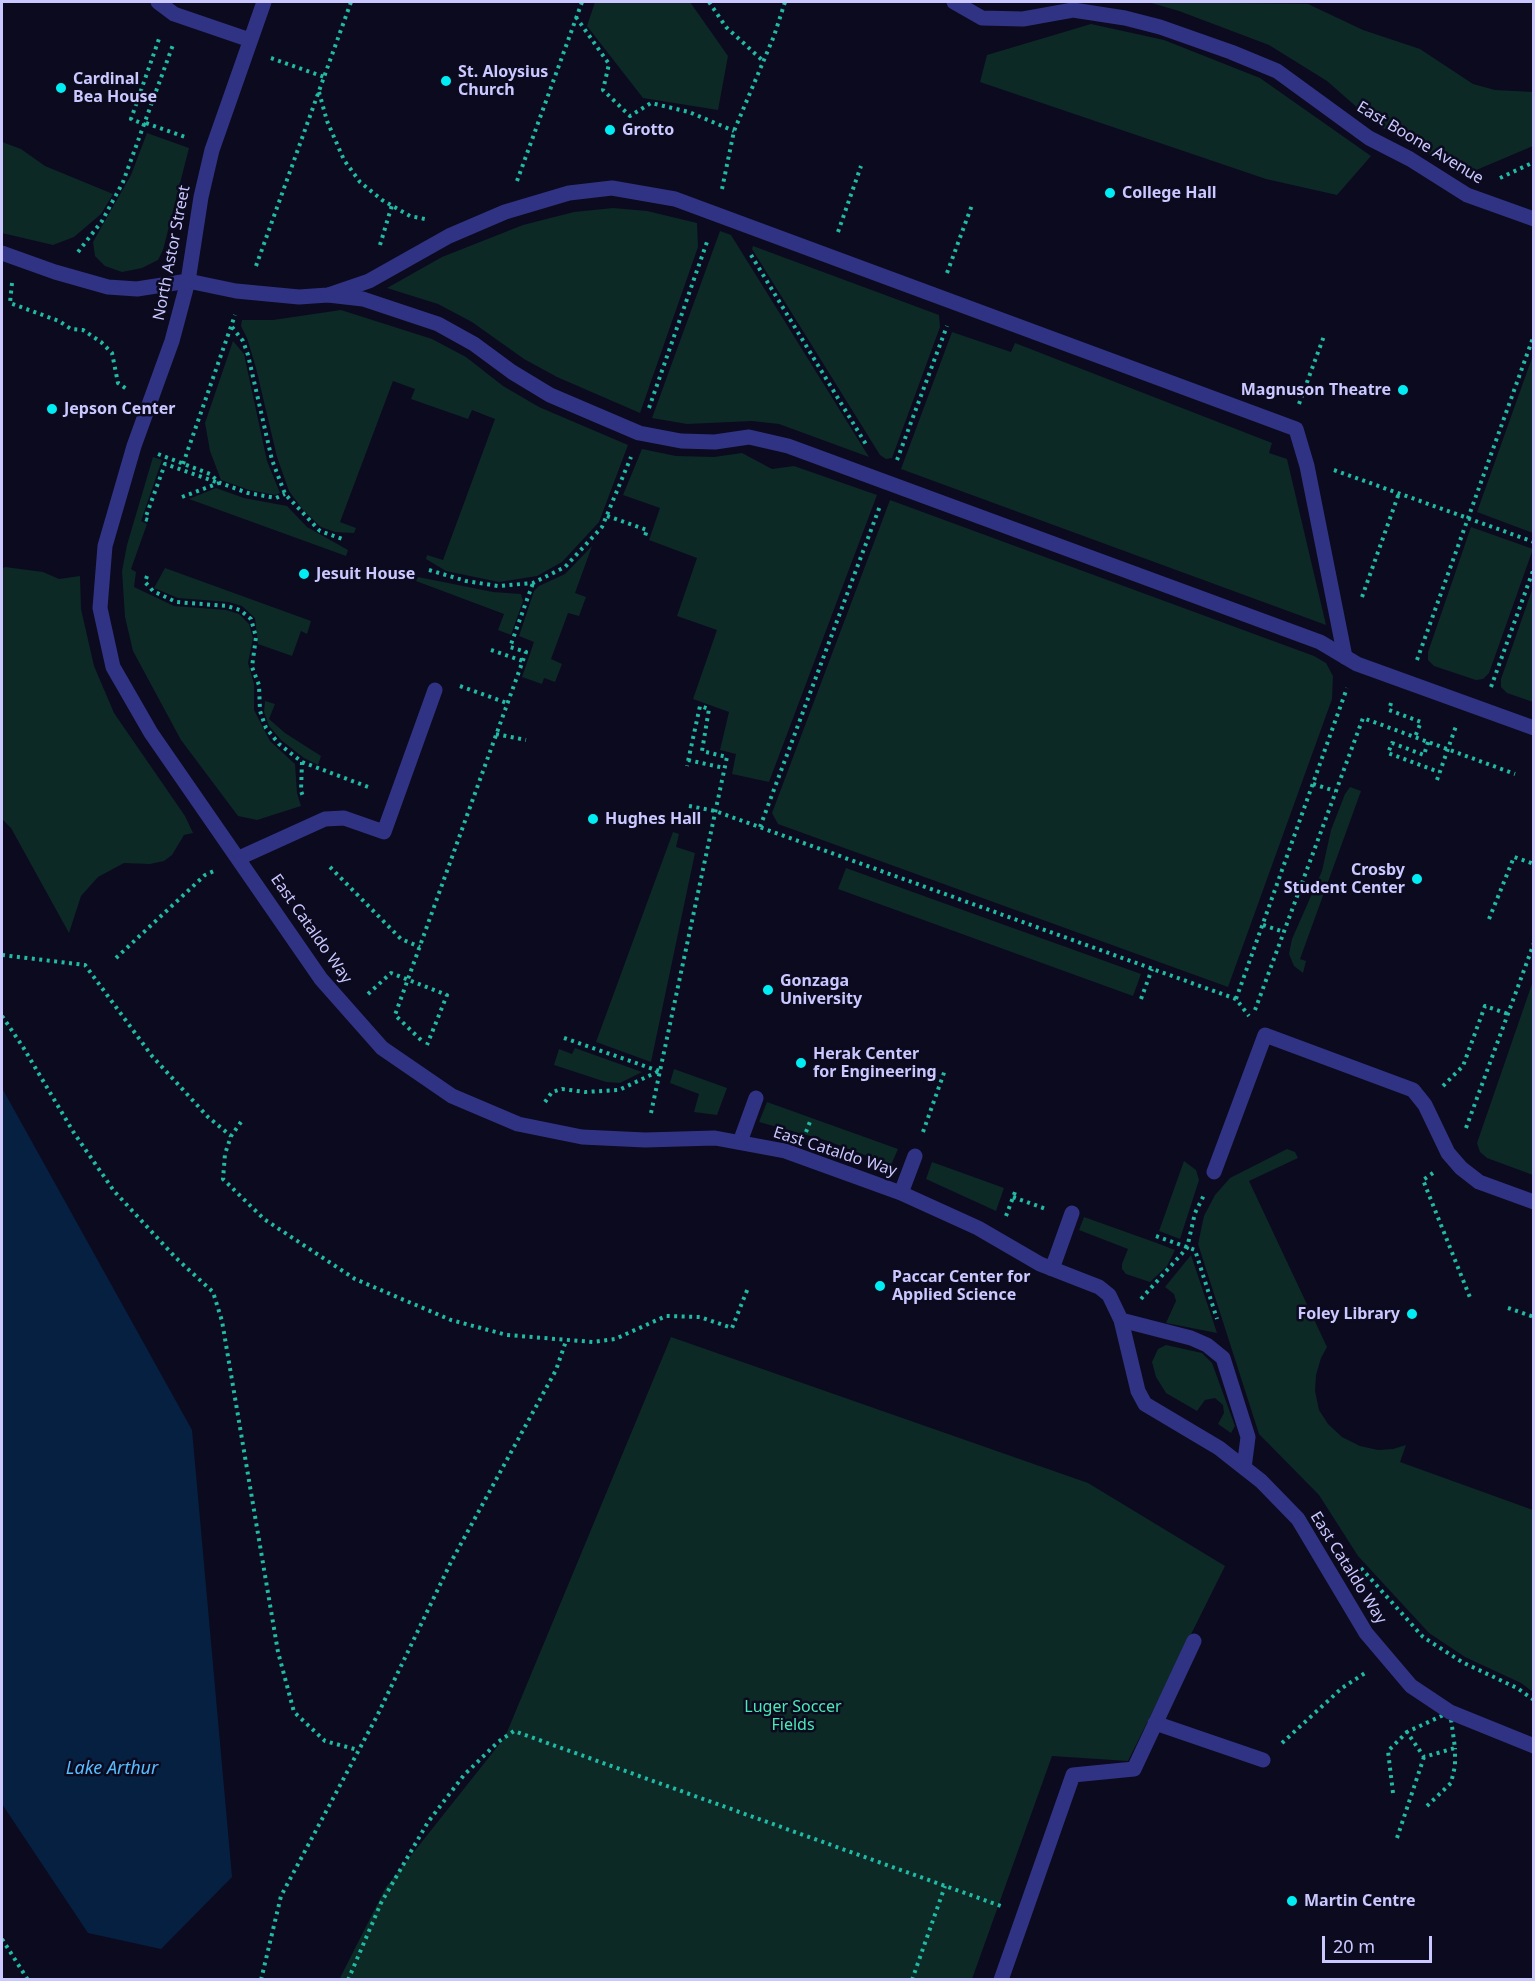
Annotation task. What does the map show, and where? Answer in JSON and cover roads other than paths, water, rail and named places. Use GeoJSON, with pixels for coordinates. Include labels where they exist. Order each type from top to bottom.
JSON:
{"type":"FeatureCollection","features":[{"type":"Feature","properties":{"kind":"street","name":"North Astor Street"},"geometry":{"type":"LineString","coordinates":[[105,546],[134,446],[172,341],[188,281],[201,197],[213,147],[264,2]]}},
{"type":"Feature","properties":{"kind":"street","name":"East Boone Avenue"},"geometry":{"type":"LineString","coordinates":[[954,2],[982,18],[1023,19],[1073,10],[1125,18],[1160,27],[1232,52],[1277,71],[1369,138],[1410,159],[1467,195],[1533,219]]}},
{"type":"Feature","properties":{"kind":"street"},"geometry":{"type":"LineString","coordinates":[[170,9],[249,45]]}},
{"type":"Feature","properties":{"kind":"street"},"geometry":{"type":"LineString","coordinates":[[328,295],[369,281],[459,232],[505,212],[569,193],[612,188],[675,199],[1296,429],[1306,461],[1345,657]]}},
{"type":"Feature","properties":{"kind":"street"},"geometry":{"type":"LineString","coordinates":[[3,253],[108,287],[137,289],[188,281],[241,291],[299,297],[328,295],[363,299],[438,324],[474,344],[512,372],[550,394],[639,433],[681,441],[715,442],[748,438],[768,440],[1320,642],[1345,657],[1408,683],[1533,728]]}},
{"type":"Feature","properties":{"kind":"street","name":"East Cataldo Way"},"geometry":{"type":"LineString","coordinates":[[105,546],[100,608],[113,667],[151,733],[321,979],[382,1048],[452,1096],[518,1124],[582,1137],[645,1140],[715,1138],[785,1151],[901,1193],[978,1228],[1052,1269],[1099,1287],[1109,1295],[1121,1320],[1138,1391],[1145,1404],[1219,1448],[1244,1468],[1298,1519],[1366,1633],[1411,1686],[1450,1712],[1533,1746]]}},
{"type":"Feature","properties":{"kind":"street"},"geometry":{"type":"LineString","coordinates":[[239,858],[325,819],[344,818],[384,832],[435,690]]}},
{"type":"Feature","properties":{"kind":"street"},"geometry":{"type":"LineString","coordinates":[[1214,1172],[1265,1035],[1413,1090],[1425,1105],[1454,1161],[1479,1182],[1533,1202]]}},
{"type":"Feature","properties":{"kind":"street"},"geometry":{"type":"LineString","coordinates":[[740,1142],[756,1098]]}},
{"type":"Feature","properties":{"kind":"street"},"geometry":{"type":"LineString","coordinates":[[901,1193],[915,1156]]}},
{"type":"Feature","properties":{"kind":"street"},"geometry":{"type":"LineString","coordinates":[[1052,1269],[1071,1216]]}},
{"type":"Feature","properties":{"kind":"street"},"geometry":{"type":"LineString","coordinates":[[1121,1320],[1191,1338],[1207,1345],[1223,1358],[1248,1437],[1244,1468]]}},
{"type":"Feature","properties":{"kind":"street"},"geometry":{"type":"LineString","coordinates":[[1001,1980],[1073,1775],[1134,1769],[1194,1641]]}},
{"type":"Feature","properties":{"kind":"street"},"geometry":{"type":"LineString","coordinates":[[1155,1723],[1263,1760]]}},
{"type":"Feature","properties":{"kind":"water","name":"Lake Arthur"},"geometry":{"type":"Polygon","coordinates":[[[2,1088],[192,1430],[232,1877],[161,1949],[88,1933],[2,1804],[2,1088]]]}},
{"type":"Feature","properties":{"kind":"place","name":"St. Aloysius Church"},"geometry":{"type":"Point","coordinates":[446,81]}},
{"type":"Feature","properties":{"kind":"place","name":"Cardinal Bea House"},"geometry":{"type":"Point","coordinates":[61,88]}},
{"type":"Feature","properties":{"kind":"place","name":"Grotto"},"geometry":{"type":"Point","coordinates":[610,130]}},
{"type":"Feature","properties":{"kind":"place","name":"College Hall"},"geometry":{"type":"Point","coordinates":[1110,193]}},
{"type":"Feature","properties":{"kind":"place","name":"Magnuson Theatre"},"geometry":{"type":"Point","coordinates":[1403,390]}},
{"type":"Feature","properties":{"kind":"place","name":"Jepson Center"},"geometry":{"type":"Point","coordinates":[52,409]}},
{"type":"Feature","properties":{"kind":"place","name":"Jesuit House"},"geometry":{"type":"Point","coordinates":[304,574]}},
{"type":"Feature","properties":{"kind":"place","name":"Hughes Hall"},"geometry":{"type":"Point","coordinates":[593,819]}},
{"type":"Feature","properties":{"kind":"place","name":"Crosby Student Center"},"geometry":{"type":"Point","coordinates":[1417,879]}},
{"type":"Feature","properties":{"kind":"place","name":"Gonzaga University"},"geometry":{"type":"Point","coordinates":[768,990]}},
{"type":"Feature","properties":{"kind":"place","name":"Herak Center for Engineering"},"geometry":{"type":"Point","coordinates":[801,1063]}},
{"type":"Feature","properties":{"kind":"place","name":"Paccar Center for Applied Science"},"geometry":{"type":"Point","coordinates":[880,1286]}},
{"type":"Feature","properties":{"kind":"place","name":"Foley Library"},"geometry":{"type":"Point","coordinates":[1412,1314]}},
{"type":"Feature","properties":{"kind":"place","name":"Martin Centre"},"geometry":{"type":"Point","coordinates":[1292,1901]}},
{"type":"Feature","properties":{"kind":"park label","name":"Luger Soccer Fields"},"geometry":{"type":"Point","coordinates":[793,1716]}}]}
